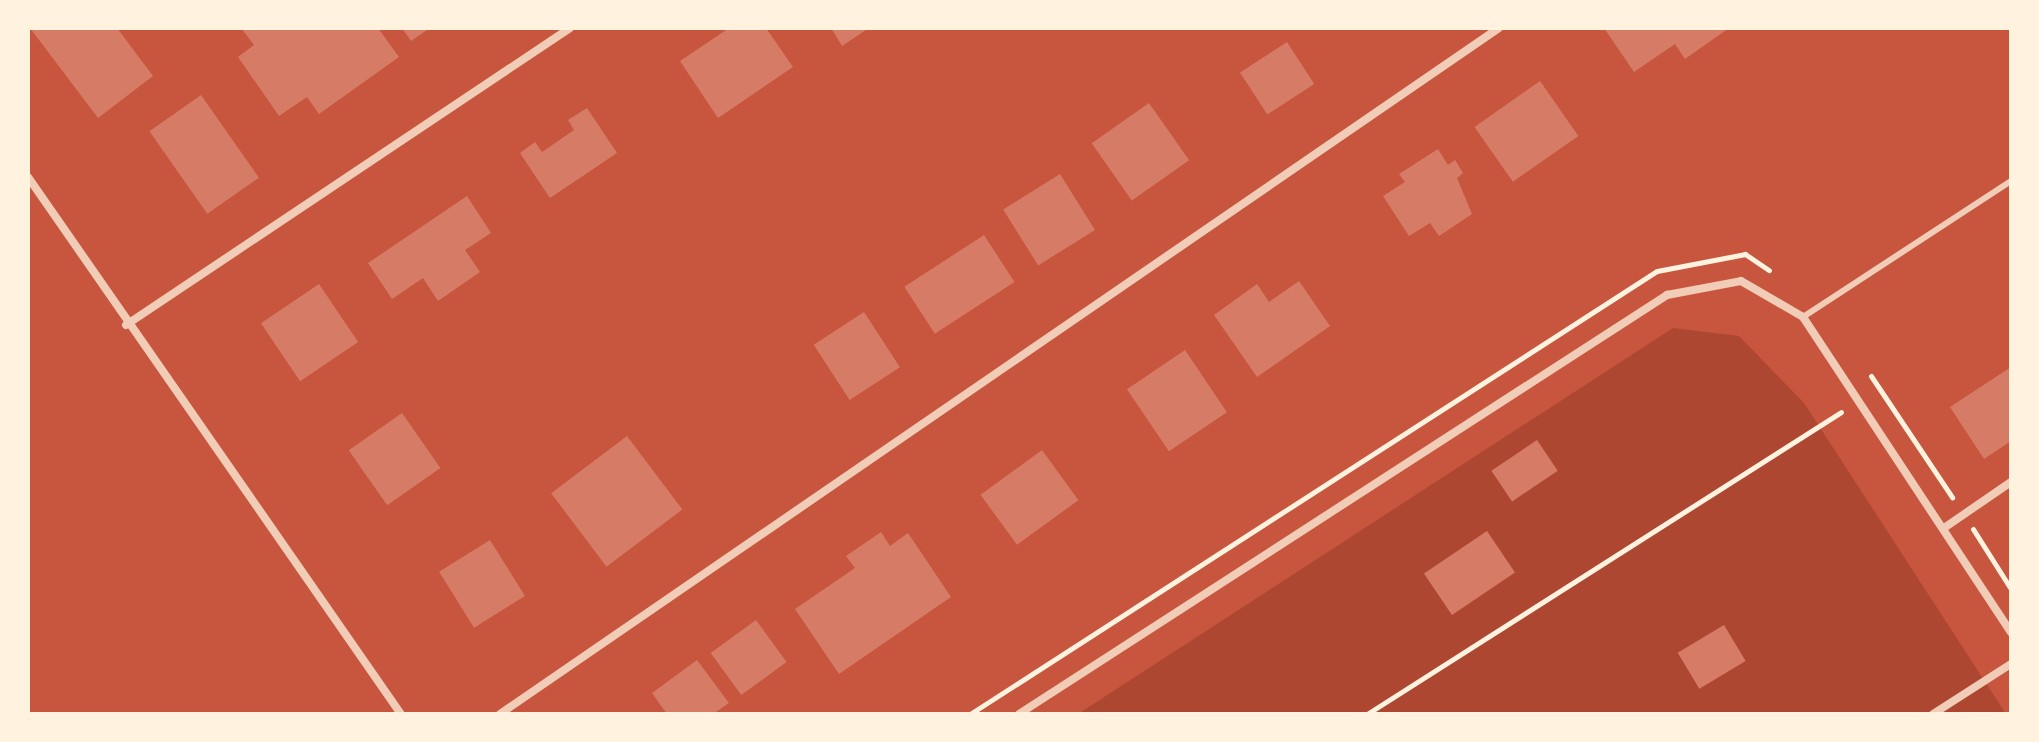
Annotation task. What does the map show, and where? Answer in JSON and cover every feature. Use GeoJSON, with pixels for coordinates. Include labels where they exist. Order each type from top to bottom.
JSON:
{"type":"FeatureCollection","features":[{"type":"Feature","properties":{"kind":"street"},"geometry":{"type":"LineString","coordinates":[[126,325],[570,28]]}},
{"type":"Feature","properties":{"kind":"street"},"geometry":{"type":"LineString","coordinates":[[500,714],[1499,28]]}},
{"type":"Feature","properties":{"kind":"street"},"geometry":{"type":"LineString","coordinates":[[28,177],[126,325],[401,714]]}},
{"type":"Feature","properties":{"kind":"street"},"geometry":{"type":"LineString","coordinates":[[1019,714],[1667,295],[1741,281],[1803,317],[2011,633]]}},
{"type":"Feature","properties":{"kind":"street"},"geometry":{"type":"LineString","coordinates":[[1944,528],[2011,482]]}},
{"type":"Feature","properties":{"kind":"street"},"geometry":{"type":"LineString","coordinates":[[1933,714],[2011,664]]}},
{"type":"Feature","properties":{"kind":"lane"},"geometry":{"type":"LineString","coordinates":[[1803,317],[2011,181]]}},
{"type":"Feature","properties":{"kind":"path"},"geometry":{"type":"LineString","coordinates":[[970,714],[1657,271],[1745,254],[1784,279]]}},
{"type":"Feature","properties":{"kind":"path"},"geometry":{"type":"LineString","coordinates":[[1867,370],[2011,589]]}},
{"type":"Feature","properties":{"kind":"path"},"geometry":{"type":"LineString","coordinates":[[1367,714],[1859,400]]}},
{"type":"Feature","properties":{"kind":"shaded area"},"geometry":{"type":"Polygon","coordinates":[[[1673,328],[1739,336],[1804,403],[2006,714],[1078,714],[1673,328]]]}},
{"type":"Feature","properties":{"kind":"building"},"geometry":{"type":"Polygon","coordinates":[[[30,28],[117,28],[153,76],[98,118],[30,28]]]}},
{"type":"Feature","properties":{"kind":"building"},"geometry":{"type":"Polygon","coordinates":[[[241,28],[378,28],[399,57],[319,114],[307,97],[279,116],[238,57],[254,45],[241,28]]]}},
{"type":"Feature","properties":{"kind":"building"},"geometry":{"type":"Polygon","coordinates":[[[402,28],[430,28],[411,41],[402,28]]]}},
{"type":"Feature","properties":{"kind":"building"},"geometry":{"type":"Polygon","coordinates":[[[729,28],[766,28],[793,67],[718,118],[680,61],[729,28]]]}},
{"type":"Feature","properties":{"kind":"building"},"geometry":{"type":"Polygon","coordinates":[[[831,28],[869,28],[842,46],[831,28]]]}},
{"type":"Feature","properties":{"kind":"building"},"geometry":{"type":"Polygon","coordinates":[[[1604,28],[1729,28],[1685,59],[1675,44],[1634,72],[1604,28]]]}},
{"type":"Feature","properties":{"kind":"building"},"geometry":{"type":"Polygon","coordinates":[[[1287,42],[1314,84],[1267,114],[1240,72],[1287,42]]]}},
{"type":"Feature","properties":{"kind":"building"},"geometry":{"type":"Polygon","coordinates":[[[1540,81],[1578,136],[1513,182],[1474,127],[1540,81]]]}},
{"type":"Feature","properties":{"kind":"building"},"geometry":{"type":"Polygon","coordinates":[[[201,95],[259,178],[207,214],[149,131],[201,95]]]}},
{"type":"Feature","properties":{"kind":"building"},"geometry":{"type":"Polygon","coordinates":[[[1149,103],[1189,160],[1132,200],[1092,143],[1149,103]]]}},
{"type":"Feature","properties":{"kind":"building"},"geometry":{"type":"Polygon","coordinates":[[[587,108],[617,153],[550,198],[520,153],[535,142],[542,152],[574,130],[568,120],[587,108]]]}},
{"type":"Feature","properties":{"kind":"building"},"geometry":{"type":"Polygon","coordinates":[[[1438,149],[1448,165],[1455,160],[1463,173],[1457,178],[1472,214],[1439,236],[1430,223],[1409,236],[1383,196],[1405,182],[1399,174],[1438,149]]]}},
{"type":"Feature","properties":{"kind":"building"},"geometry":{"type":"Polygon","coordinates":[[[1060,174],[1095,230],[1038,265],[1003,210],[1060,174]]]}},
{"type":"Feature","properties":{"kind":"building"},"geometry":{"type":"Polygon","coordinates":[[[467,196],[491,233],[465,250],[480,272],[438,301],[423,278],[392,299],[368,263],[467,196]]]}},
{"type":"Feature","properties":{"kind":"building"},"geometry":{"type":"Polygon","coordinates":[[[984,235],[1014,282],[935,334],[904,287],[984,235]]]}},
{"type":"Feature","properties":{"kind":"building"},"geometry":{"type":"Polygon","coordinates":[[[1299,281],[1330,326],[1257,377],[1214,315],[1257,284],[1269,302],[1299,281]]]}},
{"type":"Feature","properties":{"kind":"building"},"geometry":{"type":"Polygon","coordinates":[[[319,284],[358,342],[300,381],[261,323],[319,284]]]}},
{"type":"Feature","properties":{"kind":"building"},"geometry":{"type":"Polygon","coordinates":[[[864,312],[900,367],[850,400],[814,345],[864,312]]]}},
{"type":"Feature","properties":{"kind":"building"},"geometry":{"type":"Polygon","coordinates":[[[1185,350],[1227,412],[1169,451],[1127,389],[1185,350]]]}},
{"type":"Feature","properties":{"kind":"building"},"geometry":{"type":"Polygon","coordinates":[[[2011,367],[2011,441],[1984,459],[1950,407],[2011,367]]]}},
{"type":"Feature","properties":{"kind":"building"},"geometry":{"type":"Polygon","coordinates":[[[402,413],[440,468],[387,505],[349,450],[402,413]]]}},
{"type":"Feature","properties":{"kind":"building"},"geometry":{"type":"Polygon","coordinates":[[[627,436],[682,509],[606,567],[551,493],[627,436]]]}},
{"type":"Feature","properties":{"kind":"building"},"geometry":{"type":"Polygon","coordinates":[[[1537,440],[1558,471],[1512,501],[1491,471],[1537,440]]]}},
{"type":"Feature","properties":{"kind":"building"},"geometry":{"type":"Polygon","coordinates":[[[1042,450],[1078,500],[1017,545],[981,495],[1042,450]]]}},
{"type":"Feature","properties":{"kind":"building"},"geometry":{"type":"Polygon","coordinates":[[[1487,531],[1515,572],[1452,615],[1424,573],[1487,531]]]}},
{"type":"Feature","properties":{"kind":"building"},"geometry":{"type":"Polygon","coordinates":[[[881,532],[890,546],[908,533],[951,597],[839,674],[795,609],[855,568],[846,556],[881,532]]]}},
{"type":"Feature","properties":{"kind":"building"},"geometry":{"type":"Polygon","coordinates":[[[490,540],[525,596],[474,628],[439,572],[490,540]]]}},
{"type":"Feature","properties":{"kind":"building"},"geometry":{"type":"Polygon","coordinates":[[[756,620],[787,662],[741,695],[711,653],[756,620]]]}},
{"type":"Feature","properties":{"kind":"building"},"geometry":{"type":"Polygon","coordinates":[[[1724,625],[1746,661],[1699,689],[1678,653],[1724,625]]]}},
{"type":"Feature","properties":{"kind":"building"},"geometry":{"type":"Polygon","coordinates":[[[697,660],[729,703],[713,714],[667,714],[652,693],[697,660]]]}}]}
